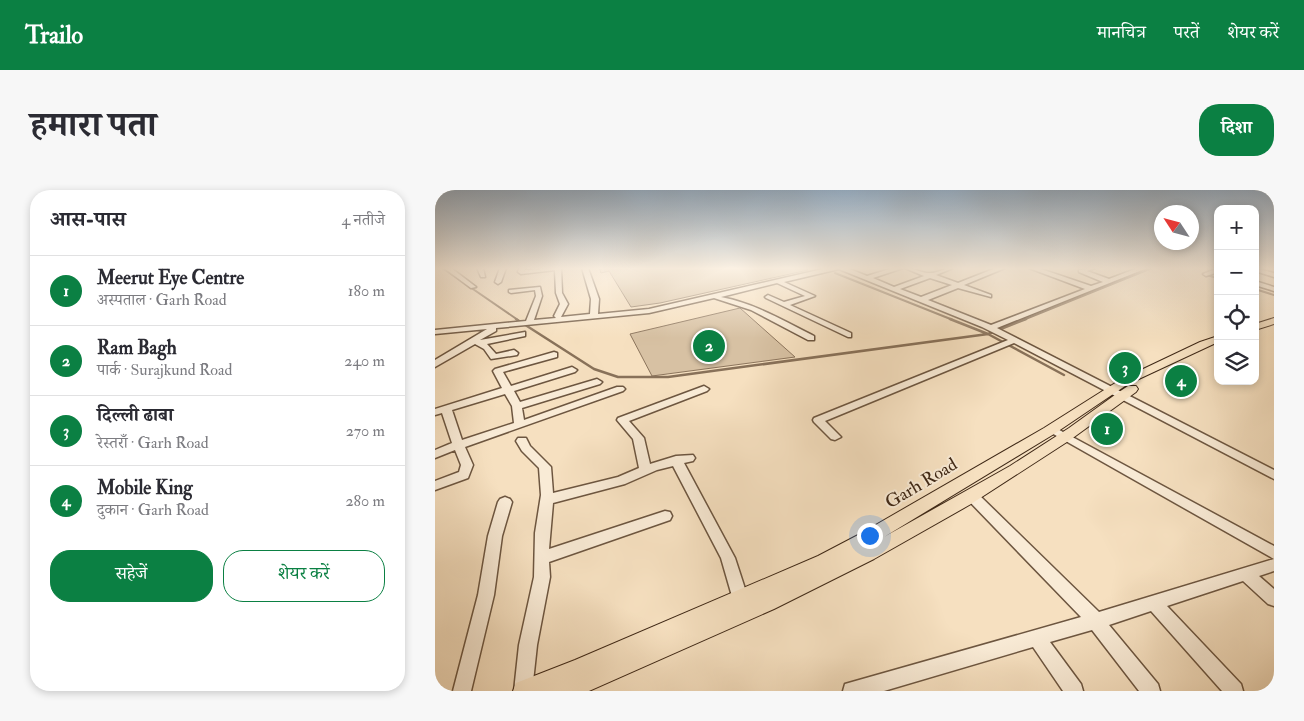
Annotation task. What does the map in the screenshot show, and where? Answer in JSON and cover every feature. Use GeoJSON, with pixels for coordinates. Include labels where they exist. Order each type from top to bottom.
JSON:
{"type":"FeatureCollection","features":[{"type":"Feature","properties":{"kind":"main road"},"geometry":{"type":"LineString","coordinates":[[1259,326],[1274,321]]}},
{"type":"Feature","properties":{"kind":"main road"},"geometry":{"type":"LineString","coordinates":[[1259,332],[1274,327]]}},
{"type":"Feature","properties":{"kind":"main road","name":"Garh Road"},"geometry":{"type":"LineString","coordinates":[[562,691],[972,496],[1122,389],[1213,344]]}},
{"type":"Feature","properties":{"kind":"main road","name":"Garh Road"},"geometry":{"type":"LineString","coordinates":[[888,535],[1059,433]]}},
{"type":"Feature","properties":{"kind":"main road","name":"Garh Road"},"geometry":{"type":"LineString","coordinates":[[524,691],[694,627],[740,598],[831,564]]}},
{"type":"Feature","properties":{"kind":"street"},"geometry":{"type":"LineString","coordinates":[[528,321],[539,296],[538,291]]}},
{"type":"Feature","properties":{"kind":"street"},"geometry":{"type":"LineString","coordinates":[[558,316],[564,304],[559,291]]}},
{"type":"Feature","properties":{"kind":"street"},"geometry":{"type":"LineString","coordinates":[[593,291],[595,299],[595,315]]}},
{"type":"Feature","properties":{"kind":"street"},"geometry":{"type":"LineString","coordinates":[[435,330],[649,311],[733,291]]}},
{"type":"Feature","properties":{"kind":"street"},"geometry":{"type":"LineString","coordinates":[[784,304],[812,296],[801,291]]}},
{"type":"Feature","properties":{"kind":"street"},"geometry":{"type":"LineString","coordinates":[[900,291],[990,328],[1122,389],[1274,475]]}},
{"type":"Feature","properties":{"kind":"street"},"geometry":{"type":"LineString","coordinates":[[921,300],[941,291]]}},
{"type":"Feature","properties":{"kind":"street"},"geometry":{"type":"LineString","coordinates":[[975,291],[989,296]]}},
{"type":"Feature","properties":{"kind":"street"},"geometry":{"type":"LineString","coordinates":[[990,328],[1082,291]]}},
{"type":"Feature","properties":{"kind":"street"},"geometry":{"type":"LineString","coordinates":[[711,297],[731,300],[745,305],[811,338]]}},
{"type":"Feature","properties":{"kind":"street"},"geometry":{"type":"LineString","coordinates":[[768,297],[848,335]]}},
{"type":"Feature","properties":{"kind":"street"},"geometry":{"type":"LineString","coordinates":[[528,321],[558,316],[595,315]]}},
{"type":"Feature","properties":{"kind":"street"},"geometry":{"type":"LineString","coordinates":[[435,364],[504,324]]}},
{"type":"Feature","properties":{"kind":"street"},"geometry":{"type":"LineString","coordinates":[[477,341],[521,334]]}},
{"type":"Feature","properties":{"kind":"street"},"geometry":{"type":"LineString","coordinates":[[835,437],[818,420],[1015,340]]}},
{"type":"Feature","properties":{"kind":"street"},"geometry":{"type":"LineString","coordinates":[[477,341],[487,346],[494,357],[514,352]]}},
{"type":"Feature","properties":{"kind":"street"},"geometry":{"type":"LineString","coordinates":[[520,425],[517,406],[498,371],[555,355]]}},
{"type":"Feature","properties":{"kind":"street"},"geometry":{"type":"LineString","coordinates":[[435,412],[573,370]]}},
{"type":"Feature","properties":{"kind":"street"},"geometry":{"type":"LineString","coordinates":[[517,406],[597,382]]}},
{"type":"Feature","properties":{"kind":"street"},"geometry":{"type":"LineString","coordinates":[[435,454],[620,389]]}},
{"type":"Feature","properties":{"kind":"street"},"geometry":{"type":"LineString","coordinates":[[646,470],[639,438],[621,420],[704,389]]}},
{"type":"Feature","properties":{"kind":"street"},"geometry":{"type":"LineString","coordinates":[[435,486],[464,475],[467,465],[446,409]]}},
{"type":"Feature","properties":{"kind":"street"},"geometry":{"type":"LineString","coordinates":[[1059,433],[1274,552]]}},
{"type":"Feature","properties":{"kind":"street"},"geometry":{"type":"LineString","coordinates":[[522,441],[525,448],[545,467],[546,500],[542,533],[542,577],[528,646],[524,691]]}},
{"type":"Feature","properties":{"kind":"street"},"geometry":{"type":"LineString","coordinates":[[546,500],[621,480],[683,459],[728,558],[740,598]]}},
{"type":"Feature","properties":{"kind":"street"},"geometry":{"type":"LineString","coordinates":[[972,496],[1096,621],[1151,691]]}},
{"type":"Feature","properties":{"kind":"street"},"geometry":{"type":"LineString","coordinates":[[462,691],[486,595],[495,536],[505,502]]}},
{"type":"Feature","properties":{"kind":"street"},"geometry":{"type":"LineString","coordinates":[[542,558],[665,516]]}},
{"type":"Feature","properties":{"kind":"street"},"geometry":{"type":"LineString","coordinates":[[852,691],[1155,604],[1274,565]]}},
{"type":"Feature","properties":{"kind":"street"},"geometry":{"type":"LineString","coordinates":[[1247,575],[1274,599]]}},
{"type":"Feature","properties":{"kind":"street"},"geometry":{"type":"LineString","coordinates":[[1155,604],[1234,691]]}},
{"type":"Feature","properties":{"kind":"street"},"geometry":{"type":"LineString","coordinates":[[1037,638],[1074,691]]}},
{"type":"Feature","properties":{"kind":"shaded area"},"geometry":{"type":"Polygon","coordinates":[[[621,291],[712,291],[660,303],[631,307],[621,291]]]}},
{"type":"Feature","properties":{"kind":"shaded area"},"geometry":{"type":"Polygon","coordinates":[[[740,308],[795,357],[652,376],[630,334],[740,308]]]}},
{"type":"Feature","properties":{"kind":"waterway"},"geometry":{"type":"LineString","coordinates":[[476,291],[518,320]]}},
{"type":"Feature","properties":{"kind":"waterway"},"geometry":{"type":"LineString","coordinates":[[881,291],[953,320]]}},
{"type":"Feature","properties":{"kind":"waterway"},"geometry":{"type":"LineString","coordinates":[[1023,320],[1094,291]]}},
{"type":"Feature","properties":{"kind":"waterway"},"geometry":{"type":"LineString","coordinates":[[1263,291],[1274,295]]}},
{"type":"Feature","properties":{"kind":"waterway"},"geometry":{"type":"LineString","coordinates":[[516,319],[594,369],[618,377],[668,377],[988,334]]}},
{"type":"Feature","properties":{"kind":"waterway"},"geometry":{"type":"LineString","coordinates":[[950,319],[988,334]]}},
{"type":"Feature","properties":{"kind":"waterway"},"geometry":{"type":"LineString","coordinates":[[988,334],[1026,319]]}},
{"type":"Feature","properties":{"kind":"waterway"},"geometry":{"type":"LineString","coordinates":[[988,334],[1064,375]]}},
{"type":"Feature","properties":{"kind":"place","name":"Ram Bagh"},"geometry":{"type":"Point","coordinates":[709,346]}},
{"type":"Feature","properties":{"kind":"place","name":"दिल्ली ढाबा"},"geometry":{"type":"Point","coordinates":[1125,368]}},
{"type":"Feature","properties":{"kind":"place","name":"Mobile King"},"geometry":{"type":"Point","coordinates":[1181,381]}},
{"type":"Feature","properties":{"kind":"place","name":"Meerut Eye Centre"},"geometry":{"type":"Point","coordinates":[1107,429]}}]}
